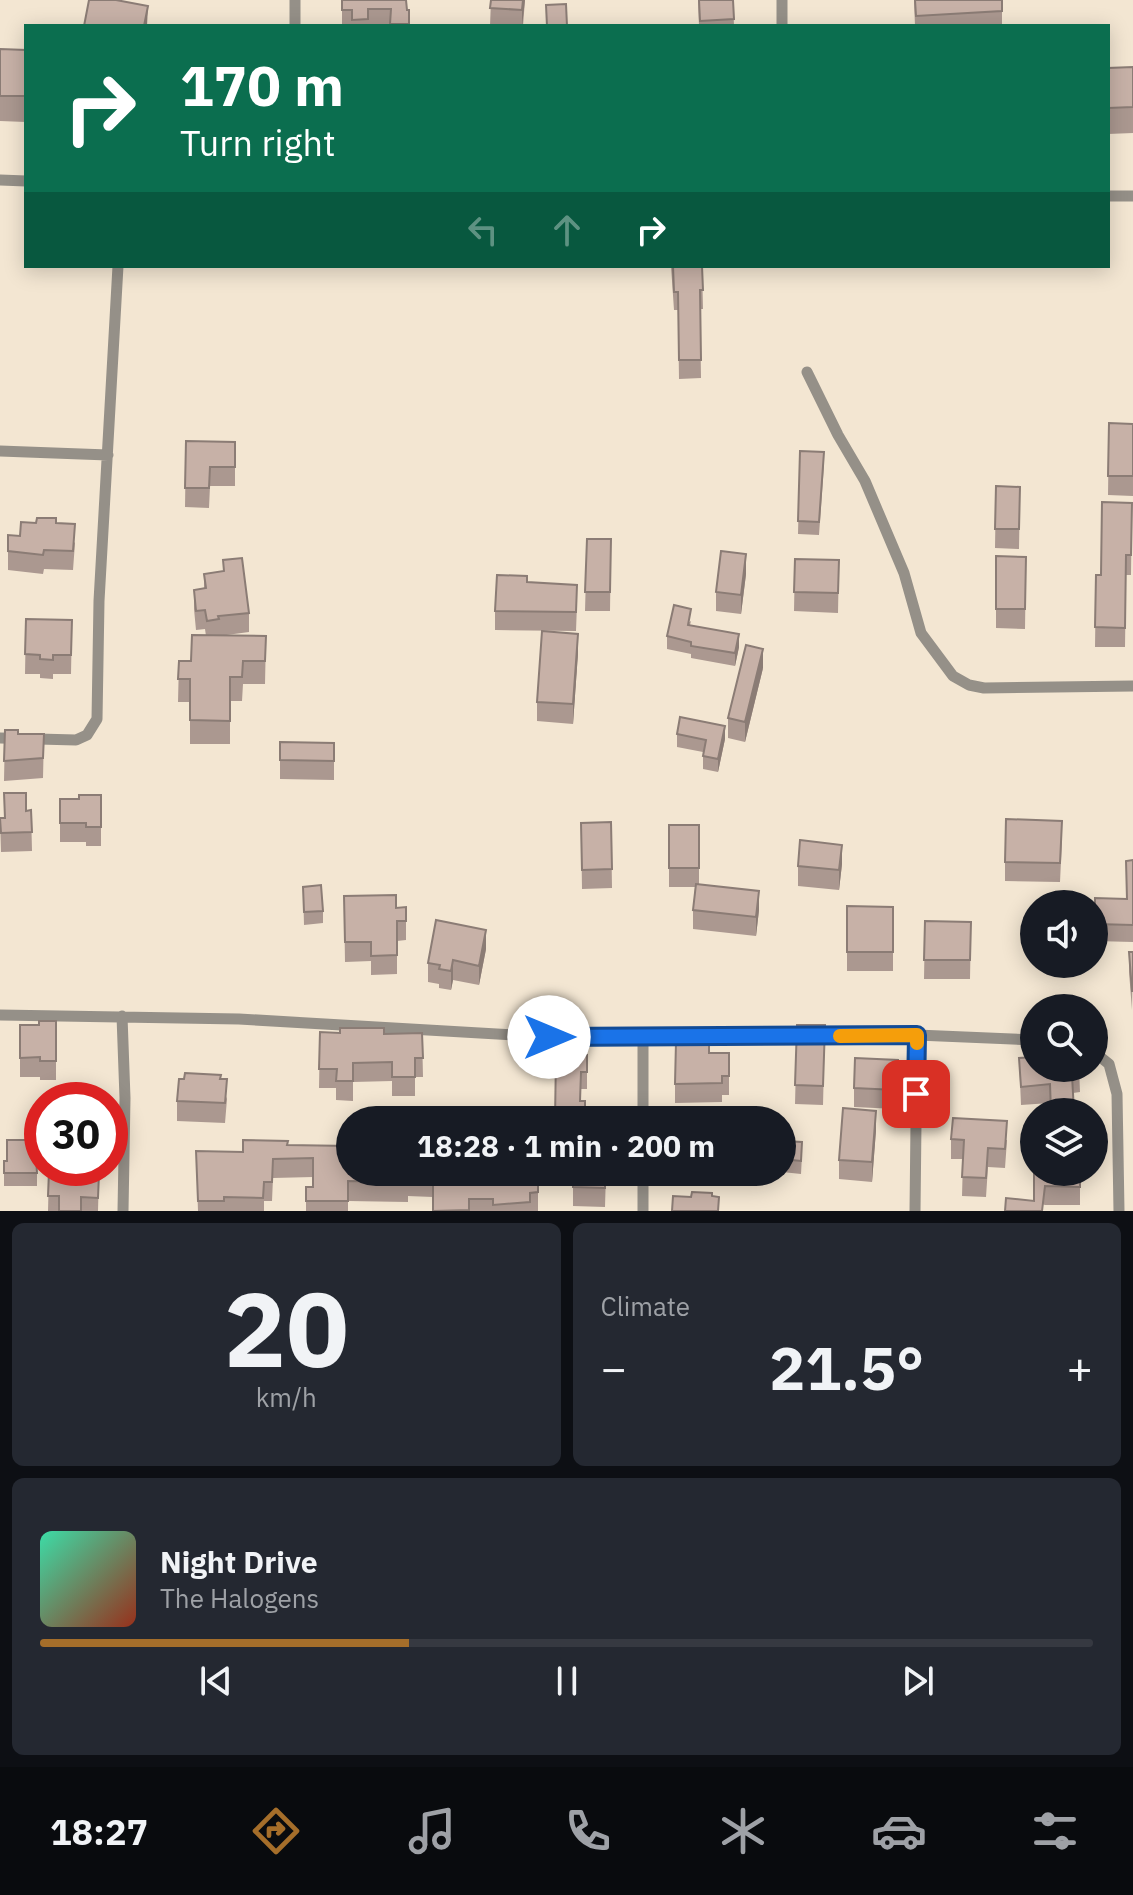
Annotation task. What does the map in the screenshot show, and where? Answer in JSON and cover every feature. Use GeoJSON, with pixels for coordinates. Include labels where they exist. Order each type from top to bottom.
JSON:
{"type":"FeatureCollection","features":[{"type":"Feature","properties":{"kind":"street"},"geometry":{"type":"LineString","coordinates":[[295,0],[295,24]]}},
{"type":"Feature","properties":{"kind":"street"},"geometry":{"type":"LineString","coordinates":[[782,0],[782,24]]}},
{"type":"Feature","properties":{"kind":"street"},"geometry":{"type":"LineString","coordinates":[[0,180],[24,181]]}},
{"type":"Feature","properties":{"kind":"street"},"geometry":{"type":"LineString","coordinates":[[1110,196],[1133,196]]}},
{"type":"Feature","properties":{"kind":"street"},"geometry":{"type":"LineString","coordinates":[[0,738],[76,740],[87,735],[97,719],[99,601],[118,268]]}},
{"type":"Feature","properties":{"kind":"street"},"geometry":{"type":"LineString","coordinates":[[807,372],[865,481],[904,573],[921,633],[953,676],[969,685],[984,688],[1133,686]]}},
{"type":"Feature","properties":{"kind":"street"},"geometry":{"type":"LineString","coordinates":[[0,451],[108,455]]}},
{"type":"Feature","properties":{"kind":"street"},"geometry":{"type":"LineString","coordinates":[[0,1015],[239,1019],[549,1037],[917,1035],[1020,1039]]}},
{"type":"Feature","properties":{"kind":"street"},"geometry":{"type":"LineString","coordinates":[[122,1016],[125,1098],[123,1211]]}},
{"type":"Feature","properties":{"kind":"street"},"geometry":{"type":"LineString","coordinates":[[915,1211],[917,1035]]}},
{"type":"Feature","properties":{"kind":"street"},"geometry":{"type":"LineString","coordinates":[[643,1037],[643,1106]]}},
{"type":"Feature","properties":{"kind":"street"},"geometry":{"type":"LineString","coordinates":[[1108,1063],[1117,1094],[1119,1211]]}},
{"type":"Feature","properties":{"kind":"street"},"geometry":{"type":"LineString","coordinates":[[643,1186],[643,1211]]}},
{"type":"Feature","properties":{"kind":"building"},"geometry":{"type":"Polygon","coordinates":[[[89,0],[116,0],[148,6],[144,24],[84,24],[89,0]]]}},
{"type":"Feature","properties":{"kind":"building"},"geometry":{"type":"Polygon","coordinates":[[[342,0],[406,0],[409,24],[390,24],[391,9],[368,9],[368,19],[352,20],[352,10],[342,10],[342,0]]]}},
{"type":"Feature","properties":{"kind":"building"},"geometry":{"type":"Polygon","coordinates":[[[491,0],[523,0],[522,10],[490,8],[491,0]]]}},
{"type":"Feature","properties":{"kind":"building"},"geometry":{"type":"Polygon","coordinates":[[[699,0],[733,0],[734,19],[700,21],[699,0]]]}},
{"type":"Feature","properties":{"kind":"building"},"geometry":{"type":"Polygon","coordinates":[[[915,0],[1002,0],[1002,11],[916,16],[915,0]]]}},
{"type":"Feature","properties":{"kind":"building"},"geometry":{"type":"Polygon","coordinates":[[[566,4],[567,24],[547,24],[546,5],[566,4]]]}},
{"type":"Feature","properties":{"kind":"building"},"geometry":{"type":"Polygon","coordinates":[[[0,49],[24,50],[24,96],[0,96],[0,49]]]}},
{"type":"Feature","properties":{"kind":"building"},"geometry":{"type":"Polygon","coordinates":[[[1133,67],[1133,107],[1110,108],[1110,68],[1133,67]]]}},
{"type":"Feature","properties":{"kind":"building"},"geometry":{"type":"Polygon","coordinates":[[[673,268],[702,268],[701,360],[679,360],[678,292],[674,292],[673,268]]]}},
{"type":"Feature","properties":{"kind":"building"},"geometry":{"type":"Polygon","coordinates":[[[1109,423],[1133,424],[1133,476],[1108,476],[1109,423]]]}},
{"type":"Feature","properties":{"kind":"building"},"geometry":{"type":"Polygon","coordinates":[[[186,441],[235,442],[235,467],[210,467],[209,488],[185,488],[186,441]]]}},
{"type":"Feature","properties":{"kind":"building"},"geometry":{"type":"Polygon","coordinates":[[[800,451],[824,452],[819,522],[798,521],[800,451]]]}},
{"type":"Feature","properties":{"kind":"building"},"geometry":{"type":"Polygon","coordinates":[[[996,486],[1020,487],[1019,529],[995,529],[996,486]]]}},
{"type":"Feature","properties":{"kind":"building"},"geometry":{"type":"Polygon","coordinates":[[[1102,502],[1132,503],[1131,555],[1126,555],[1125,628],[1095,627],[1096,575],[1101,575],[1102,502]]]}},
{"type":"Feature","properties":{"kind":"building"},"geometry":{"type":"Polygon","coordinates":[[[37,518],[56,518],[56,523],[75,524],[73,551],[44,550],[43,555],[8,551],[8,535],[20,536],[21,522],[36,523],[37,518]]]}},
{"type":"Feature","properties":{"kind":"building"},"geometry":{"type":"Polygon","coordinates":[[[587,539],[611,539],[610,592],[585,592],[587,539]]]}},
{"type":"Feature","properties":{"kind":"building"},"geometry":{"type":"Polygon","coordinates":[[[721,551],[746,554],[741,595],[716,592],[721,551]]]}},
{"type":"Feature","properties":{"kind":"building"},"geometry":{"type":"Polygon","coordinates":[[[996,556],[1026,557],[1025,609],[996,609],[996,556]]]}},
{"type":"Feature","properties":{"kind":"building"},"geometry":{"type":"Polygon","coordinates":[[[242,558],[249,613],[218,616],[219,619],[207,621],[205,610],[196,611],[194,590],[206,588],[204,574],[224,571],[223,560],[242,558]]]}},
{"type":"Feature","properties":{"kind":"building"},"geometry":{"type":"Polygon","coordinates":[[[795,559],[839,560],[838,593],[794,592],[795,559]]]}},
{"type":"Feature","properties":{"kind":"building"},"geometry":{"type":"Polygon","coordinates":[[[497,575],[527,576],[527,582],[577,585],[576,612],[495,611],[497,575]]]}},
{"type":"Feature","properties":{"kind":"building"},"geometry":{"type":"Polygon","coordinates":[[[674,605],[691,609],[688,625],[739,634],[735,653],[691,646],[691,642],[667,636],[674,605]]]}},
{"type":"Feature","properties":{"kind":"building"},"geometry":{"type":"Polygon","coordinates":[[[26,619],[72,620],[71,655],[53,655],[53,660],[25,654],[26,619]]]}},
{"type":"Feature","properties":{"kind":"building"},"geometry":{"type":"Polygon","coordinates":[[[542,631],[578,634],[573,704],[537,702],[542,631]]]}},
{"type":"Feature","properties":{"kind":"building"},"geometry":{"type":"Polygon","coordinates":[[[192,635],[266,636],[265,661],[243,661],[242,677],[230,677],[230,721],[190,720],[190,679],[178,679],[179,661],[191,661],[192,635]]]}},
{"type":"Feature","properties":{"kind":"building"},"geometry":{"type":"Polygon","coordinates":[[[746,645],[763,649],[745,722],[728,718],[746,645]]]}},
{"type":"Feature","properties":{"kind":"building"},"geometry":{"type":"Polygon","coordinates":[[[680,717],[725,726],[718,759],[703,756],[706,740],[677,734],[680,717]]]}},
{"type":"Feature","properties":{"kind":"building"},"geometry":{"type":"Polygon","coordinates":[[[5,730],[18,730],[18,734],[44,734],[43,758],[4,761],[5,730]]]}},
{"type":"Feature","properties":{"kind":"building"},"geometry":{"type":"Polygon","coordinates":[[[280,742],[334,743],[334,761],[280,760],[280,742]]]}},
{"type":"Feature","properties":{"kind":"building"},"geometry":{"type":"Polygon","coordinates":[[[4,793],[26,793],[26,811],[31,810],[32,832],[1,833],[0,818],[5,818],[4,793]]]}},
{"type":"Feature","properties":{"kind":"building"},"geometry":{"type":"Polygon","coordinates":[[[79,795],[101,795],[101,827],[86,827],[86,823],[60,823],[60,799],[79,799],[79,795]]]}},
{"type":"Feature","properties":{"kind":"building"},"geometry":{"type":"Polygon","coordinates":[[[1006,819],[1062,821],[1060,863],[1005,862],[1006,819]]]}},
{"type":"Feature","properties":{"kind":"building"},"geometry":{"type":"Polygon","coordinates":[[[611,822],[612,869],[582,870],[581,823],[611,822]]]}},
{"type":"Feature","properties":{"kind":"building"},"geometry":{"type":"Polygon","coordinates":[[[669,825],[699,825],[699,868],[669,868],[669,825]]]}},
{"type":"Feature","properties":{"kind":"building"},"geometry":{"type":"Polygon","coordinates":[[[800,840],[842,845],[839,870],[798,866],[800,840]]]}},
{"type":"Feature","properties":{"kind":"building"},"geometry":{"type":"Polygon","coordinates":[[[1133,860],[1133,925],[1108,924],[1108,898],[1127,899],[1126,861],[1133,860]]]}},
{"type":"Feature","properties":{"kind":"building"},"geometry":{"type":"Polygon","coordinates":[[[696,884],[759,891],[756,917],[693,910],[696,884]]]}},
{"type":"Feature","properties":{"kind":"building"},"geometry":{"type":"Polygon","coordinates":[[[321,885],[323,911],[304,912],[303,887],[321,885]]]}},
{"type":"Feature","properties":{"kind":"building"},"geometry":{"type":"Polygon","coordinates":[[[396,895],[396,908],[406,907],[406,921],[397,921],[397,955],[371,956],[371,942],[345,942],[344,896],[396,895]]]}},
{"type":"Feature","properties":{"kind":"building"},"geometry":{"type":"Polygon","coordinates":[[[847,906],[893,907],[893,952],[847,952],[847,906]]]}},
{"type":"Feature","properties":{"kind":"building"},"geometry":{"type":"Polygon","coordinates":[[[436,920],[486,930],[479,966],[453,960],[451,971],[428,963],[436,920]]]}},
{"type":"Feature","properties":{"kind":"building"},"geometry":{"type":"Polygon","coordinates":[[[925,921],[971,922],[970,960],[924,960],[925,921]]]}},
{"type":"Feature","properties":{"kind":"building"},"geometry":{"type":"Polygon","coordinates":[[[1129,952],[1133,952],[1133,991],[1132,991],[1129,952]]]}},
{"type":"Feature","properties":{"kind":"building"},"geometry":{"type":"Polygon","coordinates":[[[39,1021],[56,1021],[56,1061],[40,1061],[40,1057],[20,1058],[20,1025],[39,1025],[39,1021]]]}},
{"type":"Feature","properties":{"kind":"building"},"geometry":{"type":"Polygon","coordinates":[[[797,1025],[825,1025],[823,1086],[795,1085],[797,1025]]]}},
{"type":"Feature","properties":{"kind":"building"},"geometry":{"type":"Polygon","coordinates":[[[340,1028],[384,1028],[384,1034],[422,1033],[423,1058],[415,1058],[415,1077],[392,1077],[392,1062],[353,1063],[353,1081],[336,1081],[337,1069],[319,1069],[320,1032],[340,1033],[340,1028]]]}},
{"type":"Feature","properties":{"kind":"building"},"geometry":{"type":"Polygon","coordinates":[[[676,1042],[709,1043],[709,1053],[729,1053],[729,1076],[722,1076],[722,1083],[675,1084],[676,1042]]]}},
{"type":"Feature","properties":{"kind":"building"},"geometry":{"type":"Polygon","coordinates":[[[556,1055],[587,1055],[587,1072],[581,1072],[580,1101],[585,1101],[585,1106],[555,1106],[556,1055]]]}},
{"type":"Feature","properties":{"kind":"building"},"geometry":{"type":"Polygon","coordinates":[[[855,1058],[898,1060],[896,1090],[854,1088],[855,1058]]]}},
{"type":"Feature","properties":{"kind":"building"},"geometry":{"type":"Polygon","coordinates":[[[185,1073],[221,1075],[220,1079],[227,1079],[225,1103],[177,1101],[179,1079],[184,1079],[185,1073]]]}},
{"type":"Feature","properties":{"kind":"building"},"geometry":{"type":"Polygon","coordinates":[[[1021,1082],[1072,1082],[1073,1098],[1050,1098],[1050,1084],[1021,1087],[1021,1082]]]}},
{"type":"Feature","properties":{"kind":"building"},"geometry":{"type":"Polygon","coordinates":[[[843,1108],[876,1111],[872,1162],[839,1160],[843,1108]]]}},
{"type":"Feature","properties":{"kind":"building"},"geometry":{"type":"Polygon","coordinates":[[[953,1118],[1007,1121],[1005,1149],[988,1148],[986,1178],[962,1177],[964,1140],[951,1139],[953,1118]]]}},
{"type":"Feature","properties":{"kind":"building"},"geometry":{"type":"Polygon","coordinates":[[[7,1140],[24,1140],[24,1173],[4,1173],[4,1161],[7,1161],[7,1140]]]}},
{"type":"Feature","properties":{"kind":"building"},"geometry":{"type":"Polygon","coordinates":[[[243,1140],[336,1146],[336,1186],[348,1186],[348,1201],[306,1201],[306,1187],[313,1187],[313,1158],[273,1159],[272,1182],[264,1182],[263,1198],[224,1197],[224,1201],[198,1201],[196,1151],[243,1152],[243,1140]]]}},
{"type":"Feature","properties":{"kind":"building"},"geometry":{"type":"Polygon","coordinates":[[[796,1142],[802,1142],[801,1161],[796,1160],[796,1142]]]}},
{"type":"Feature","properties":{"kind":"building"},"geometry":{"type":"Polygon","coordinates":[[[48,1186],[98,1186],[98,1198],[81,1197],[81,1211],[59,1211],[59,1196],[48,1196],[48,1186]]]}},
{"type":"Feature","properties":{"kind":"building"},"geometry":{"type":"Polygon","coordinates":[[[433,1186],[538,1186],[538,1192],[530,1193],[530,1202],[493,1205],[493,1199],[469,1199],[469,1210],[433,1211],[433,1186]]]}},
{"type":"Feature","properties":{"kind":"building"},"geometry":{"type":"Polygon","coordinates":[[[605,1186],[605,1188],[573,1187],[605,1186]]]}},
{"type":"Feature","properties":{"kind":"building"},"geometry":{"type":"Polygon","coordinates":[[[1034,1186],[1045,1186],[1042,1211],[1005,1211],[1006,1198],[1034,1201],[1034,1186]]]}},
{"type":"Feature","properties":{"kind":"building"},"geometry":{"type":"Polygon","coordinates":[[[692,1192],[712,1193],[712,1196],[719,1197],[718,1211],[672,1211],[673,1196],[691,1197],[692,1192]]]}},
{"type":"Feature","properties":{"kind":"slow traffic"},"geometry":{"type":"LineString","coordinates":[[840,1036],[917,1035],[917,1043]]}},
{"type":"Feature","properties":{"kind":"route"},"geometry":{"type":"LineString","coordinates":[[549,1037],[917,1035],[916,1094]]}}]}
